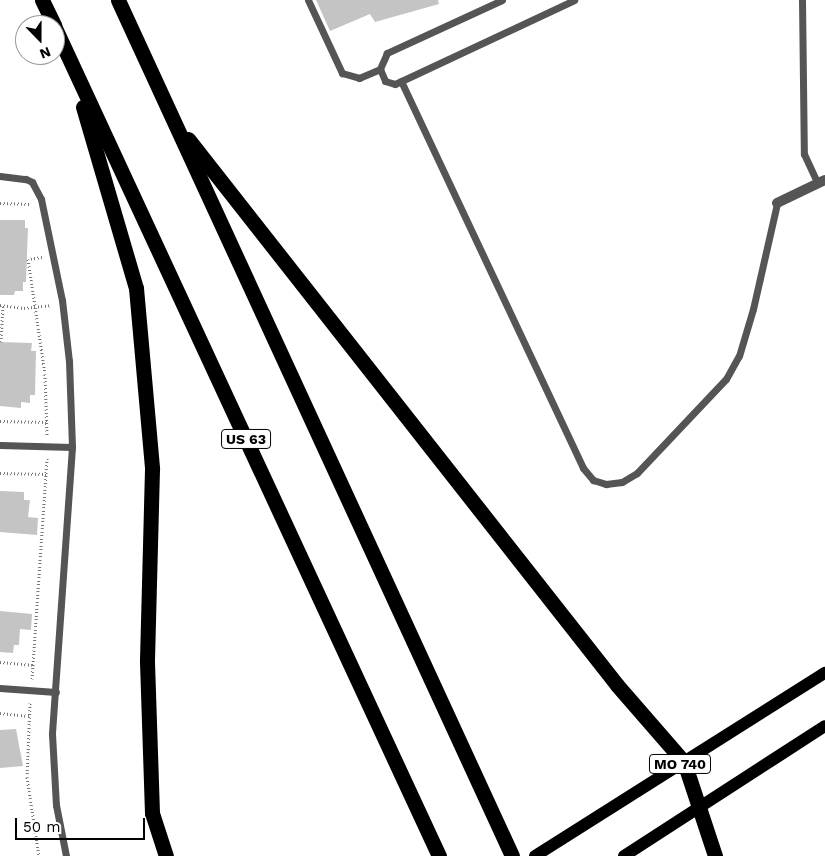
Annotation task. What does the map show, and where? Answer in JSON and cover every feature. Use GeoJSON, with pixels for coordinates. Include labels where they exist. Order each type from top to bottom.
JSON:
{"type":"FeatureCollection","features":[{"type":"Feature","properties":{"kind":"highway","name":"US 63"},"geometry":{"type":"LineString","coordinates":[[42,0],[49,15]]}},
{"type":"Feature","properties":{"kind":"highway"},"geometry":{"type":"LineString","coordinates":[[118,0],[512,856]]}},
{"type":"Feature","properties":{"kind":"highway","name":"US 63"},"geometry":{"type":"LineString","coordinates":[[65,49],[438,853]]}},
{"type":"Feature","properties":{"kind":"highway"},"geometry":{"type":"LineString","coordinates":[[70,60],[136,288],[152,469],[147,662],[152,813],[166,856]]}},
{"type":"Feature","properties":{"kind":"highway"},"geometry":{"type":"LineString","coordinates":[[172,120],[617,685],[684,762],[697,808],[715,856]]}},
{"type":"Feature","properties":{"kind":"main road","name":"MO 740"},"geometry":{"type":"LineString","coordinates":[[535,856],[825,673]]}},
{"type":"Feature","properties":{"kind":"main road","name":"MO 740"},"geometry":{"type":"LineString","coordinates":[[624,856],[825,726]]}},
{"type":"Feature","properties":{"kind":"street"},"geometry":{"type":"LineString","coordinates":[[777,203],[821,182]]}},
{"type":"Feature","properties":{"kind":"lane"},"geometry":{"type":"LineString","coordinates":[[308,0],[342,73],[359,78],[380,69],[387,53],[502,0]]}},
{"type":"Feature","properties":{"kind":"lane"},"geometry":{"type":"LineString","coordinates":[[380,69],[385,81],[395,84],[574,0]]}},
{"type":"Feature","properties":{"kind":"lane"},"geometry":{"type":"LineString","coordinates":[[802,0],[804,154],[821,182]]}},
{"type":"Feature","properties":{"kind":"lane"},"geometry":{"type":"LineString","coordinates":[[402,81],[583,468],[593,480],[606,484],[622,482],[637,473],[726,379],[739,356],[753,309],[777,203]]}},
{"type":"Feature","properties":{"kind":"lane"},"geometry":{"type":"LineString","coordinates":[[0,176],[26,179],[37,190],[62,303],[70,376],[72,447],[52,734],[53,770],[59,829],[66,856]]}},
{"type":"Feature","properties":{"kind":"lane"},"geometry":{"type":"LineString","coordinates":[[0,445],[72,447]]}},
{"type":"Feature","properties":{"kind":"lane"},"geometry":{"type":"LineString","coordinates":[[0,688],[56,692]]}},
{"type":"Feature","properties":{"kind":"path"},"geometry":{"type":"LineString","coordinates":[[0,203],[32,204],[33,211]]}},
{"type":"Feature","properties":{"kind":"path"},"geometry":{"type":"LineString","coordinates":[[41,248],[43,256],[28,259],[36,307],[47,435]]}},
{"type":"Feature","properties":{"kind":"path"},"geometry":{"type":"LineString","coordinates":[[2,342],[1,305],[36,307],[62,303]]}},
{"type":"Feature","properties":{"kind":"path"},"geometry":{"type":"LineString","coordinates":[[0,421],[47,422]]}},
{"type":"Feature","properties":{"kind":"path"},"geometry":{"type":"LineString","coordinates":[[32,679],[47,459]]}},
{"type":"Feature","properties":{"kind":"path"},"geometry":{"type":"LineString","coordinates":[[0,473],[46,474]]}},
{"type":"Feature","properties":{"kind":"path"},"geometry":{"type":"LineString","coordinates":[[0,662],[32,665]]}},
{"type":"Feature","properties":{"kind":"path"},"geometry":{"type":"LineString","coordinates":[[30,703],[28,777],[39,856]]}},
{"type":"Feature","properties":{"kind":"path"},"geometry":{"type":"LineString","coordinates":[[0,713],[29,716]]}},
{"type":"Feature","properties":{"kind":"building"},"geometry":{"type":"Polygon","coordinates":[[[316,0],[438,0],[439,4],[375,22],[370,14],[330,31],[316,0]]]}},
{"type":"Feature","properties":{"kind":"building"},"geometry":{"type":"Polygon","coordinates":[[[0,220],[25,220],[25,228],[28,228],[26,282],[23,282],[23,291],[15,291],[14,295],[0,295],[0,220]]]}},
{"type":"Feature","properties":{"kind":"building"},"geometry":{"type":"Polygon","coordinates":[[[0,342],[32,343],[31,351],[36,351],[35,395],[30,395],[30,403],[21,402],[21,408],[0,406],[0,342]]]}},
{"type":"Feature","properties":{"kind":"building"},"geometry":{"type":"Polygon","coordinates":[[[0,491],[24,492],[24,500],[30,500],[28,517],[38,518],[37,535],[0,532],[0,491]]]}},
{"type":"Feature","properties":{"kind":"building"},"geometry":{"type":"Polygon","coordinates":[[[0,611],[32,614],[31,630],[20,629],[19,645],[14,645],[13,653],[0,652],[0,611]]]}},
{"type":"Feature","properties":{"kind":"building"},"geometry":{"type":"Polygon","coordinates":[[[16,729],[23,766],[0,768],[0,730],[16,729]]]}}]}
